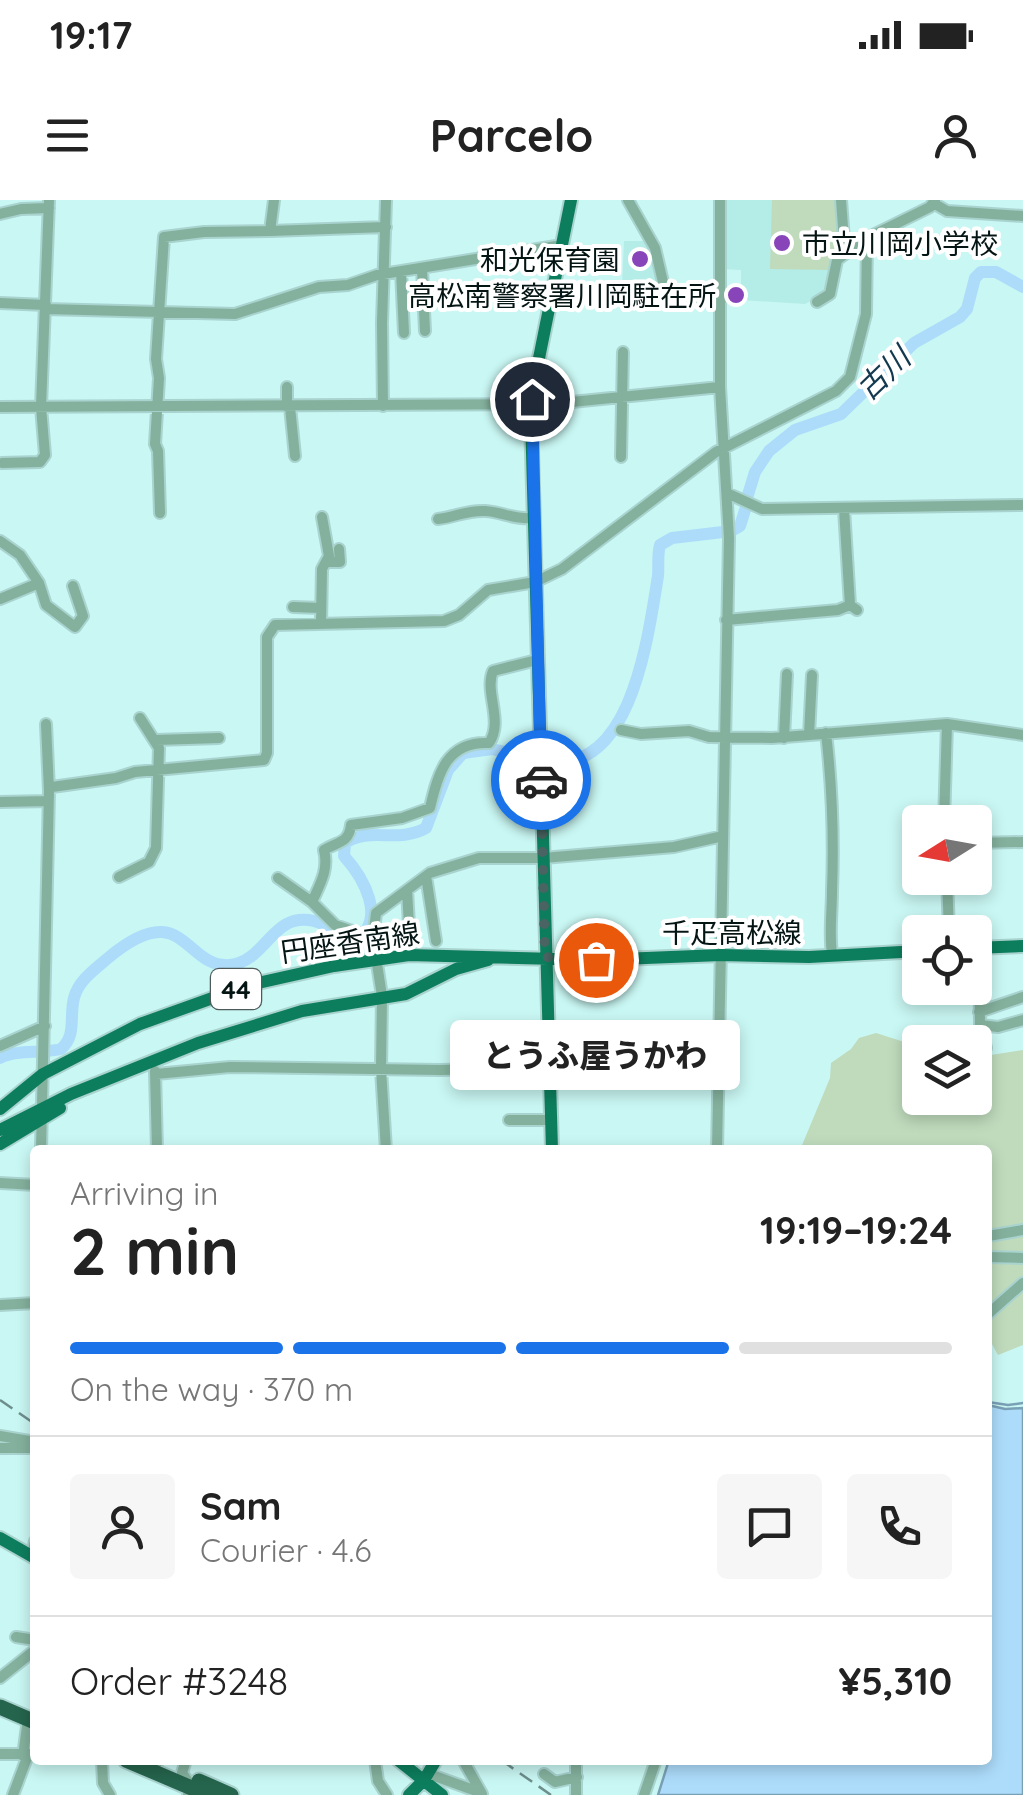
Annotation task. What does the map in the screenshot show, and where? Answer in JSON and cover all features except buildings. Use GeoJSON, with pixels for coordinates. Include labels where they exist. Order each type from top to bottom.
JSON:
{"type":"FeatureCollection","features":[{"type":"Feature","properties":{"kind":"highway"},"geometry":{"type":"LineString","coordinates":[[0,1697],[30,1716]]}},
{"type":"Feature","properties":{"kind":"highway"},"geometry":{"type":"LineString","coordinates":[[0,1707],[30,1717]]}},
{"type":"Feature","properties":{"kind":"highway"},"geometry":{"type":"LineString","coordinates":[[142,1765],[231,1795]]}},
{"type":"Feature","properties":{"kind":"highway"},"geometry":{"type":"LineString","coordinates":[[162,1765],[208,1795]]}},
{"type":"Feature","properties":{"kind":"main road"},"geometry":{"type":"LineString","coordinates":[[552,1145],[532,404],[571,200]]}},
{"type":"Feature","properties":{"kind":"main road"},"geometry":{"type":"LineString","coordinates":[[992,947],[1023,946]]}},
{"type":"Feature","properties":{"kind":"main road","name":"千疋高松線"},"geometry":{"type":"LineString","coordinates":[[545,957],[810,958],[902,952]]}},
{"type":"Feature","properties":{"kind":"main road","name":"円座香南線"},"geometry":{"type":"LineString","coordinates":[[0,1109],[44,1074],[140,1024],[189,1004],[290,974],[378,959],[448,954],[545,957]]}},
{"type":"Feature","properties":{"kind":"main road","name":"円座香南線"},"geometry":{"type":"LineString","coordinates":[[43,1113],[96,1086],[154,1068],[249,1026],[302,1011],[406,994],[456,969],[500,958]]}},
{"type":"Feature","properties":{"kind":"main road","name":"44"},"geometry":{"type":"LineString","coordinates":[[0,1130],[43,1113]]}},
{"type":"Feature","properties":{"kind":"main road","name":"44"},"geometry":{"type":"LineString","coordinates":[[0,1144],[43,1113]]}},
{"type":"Feature","properties":{"kind":"main road"},"geometry":{"type":"LineString","coordinates":[[0,1538],[30,1555]]}},
{"type":"Feature","properties":{"kind":"main road"},"geometry":{"type":"LineString","coordinates":[[406,1765],[426,1777],[442,1795]]}},
{"type":"Feature","properties":{"kind":"main road"},"geometry":{"type":"LineString","coordinates":[[410,1795],[433,1765]]}},
{"type":"Feature","properties":{"kind":"street"},"geometry":{"type":"LineString","coordinates":[[270,231],[274,200]]}},
{"type":"Feature","properties":{"kind":"street"},"geometry":{"type":"LineString","coordinates":[[383,406],[386,200]]}},
{"type":"Feature","properties":{"kind":"street"},"geometry":{"type":"LineString","coordinates":[[628,200],[655,248],[664,292]]}},
{"type":"Feature","properties":{"kind":"street"},"geometry":{"type":"LineString","coordinates":[[718,1145],[728,494],[720,386],[720,200]]}},
{"type":"Feature","properties":{"kind":"street"},"geometry":{"type":"LineString","coordinates":[[841,200],[845,254]]}},
{"type":"Feature","properties":{"kind":"street"},"geometry":{"type":"LineString","coordinates":[[816,302],[830,294],[835,264],[845,254],[934,202],[947,212],[1023,216]]}},
{"type":"Feature","properties":{"kind":"street"},"geometry":{"type":"LineString","coordinates":[[0,214],[49,204],[43,461],[2,464]]}},
{"type":"Feature","properties":{"kind":"street"},"geometry":{"type":"LineString","coordinates":[[160,513],[155,444],[164,236],[386,226]]}},
{"type":"Feature","properties":{"kind":"street"},"geometry":{"type":"LineString","coordinates":[[48,796],[52,787],[159,770],[264,760],[269,631],[278,624],[444,621],[460,615],[488,590],[535,582],[562,569],[726,447],[836,391],[846,382],[867,306],[867,238]]}},
{"type":"Feature","properties":{"kind":"street"},"geometry":{"type":"LineString","coordinates":[[0,303],[235,314],[319,287],[562,245]]}},
{"type":"Feature","properties":{"kind":"street"},"geometry":{"type":"LineString","coordinates":[[422,268],[425,332]]}},
{"type":"Feature","properties":{"kind":"street"},"geometry":{"type":"LineString","coordinates":[[401,271],[404,333]]}},
{"type":"Feature","properties":{"kind":"street"},"geometry":{"type":"LineString","coordinates":[[621,288],[721,300]]}},
{"type":"Feature","properties":{"kind":"street"},"geometry":{"type":"LineString","coordinates":[[403,305],[423,304]]}},
{"type":"Feature","properties":{"kind":"street"},"geometry":{"type":"LineString","coordinates":[[622,456],[623,352]]}},
{"type":"Feature","properties":{"kind":"street"},"geometry":{"type":"LineString","coordinates":[[0,407],[532,404],[720,386]]}},
{"type":"Feature","properties":{"kind":"street"},"geometry":{"type":"LineString","coordinates":[[287,387],[295,456]]}},
{"type":"Feature","properties":{"kind":"street"},"geometry":{"type":"LineString","coordinates":[[728,494],[762,509],[1023,506]]}},
{"type":"Feature","properties":{"kind":"street"},"geometry":{"type":"LineString","coordinates":[[726,620],[853,608],[844,509]]}},
{"type":"Feature","properties":{"kind":"street"},"geometry":{"type":"LineString","coordinates":[[438,520],[469,511],[491,511],[513,519],[533,518]]}},
{"type":"Feature","properties":{"kind":"street"},"geometry":{"type":"LineString","coordinates":[[321,623],[322,569],[329,551],[322,517]]}},
{"type":"Feature","properties":{"kind":"street"},"geometry":{"type":"LineString","coordinates":[[0,542],[15,550],[39,584],[46,605],[75,627],[84,616],[73,586]]}},
{"type":"Feature","properties":{"kind":"street"},"geometry":{"type":"LineString","coordinates":[[326,562],[340,562],[339,550]]}},
{"type":"Feature","properties":{"kind":"street"},"geometry":{"type":"LineString","coordinates":[[0,599],[39,584]]}},
{"type":"Feature","properties":{"kind":"street"},"geometry":{"type":"LineString","coordinates":[[293,607],[320,608]]}},
{"type":"Feature","properties":{"kind":"street"},"geometry":{"type":"LineString","coordinates":[[312,902],[324,876],[324,850],[338,847],[350,834],[351,825],[402,818],[430,808],[451,754],[463,745],[489,743],[494,737],[495,702],[490,682],[493,671],[537,660]]}},
{"type":"Feature","properties":{"kind":"street"},"geometry":{"type":"LineString","coordinates":[[784,738],[787,674]]}},
{"type":"Feature","properties":{"kind":"street"},"geometry":{"type":"LineString","coordinates":[[809,735],[812,675]]}},
{"type":"Feature","properties":{"kind":"street"},"geometry":{"type":"LineString","coordinates":[[786,690],[811,690]]}},
{"type":"Feature","properties":{"kind":"street"},"geometry":{"type":"LineString","coordinates":[[119,877],[154,856],[159,770],[156,740],[140,718]]}},
{"type":"Feature","properties":{"kind":"street"},"geometry":{"type":"LineString","coordinates":[[42,1145],[46,724]]}},
{"type":"Feature","properties":{"kind":"street"},"geometry":{"type":"LineString","coordinates":[[622,730],[641,734],[688,731],[725,737],[784,738],[947,724],[1023,735]]}},
{"type":"Feature","properties":{"kind":"street"},"geometry":{"type":"LineString","coordinates":[[945,805],[947,724]]}},
{"type":"Feature","properties":{"kind":"street"},"geometry":{"type":"LineString","coordinates":[[826,733],[832,813],[833,887],[828,931],[832,954]]}},
{"type":"Feature","properties":{"kind":"street"},"geometry":{"type":"LineString","coordinates":[[156,740],[219,738]]}},
{"type":"Feature","properties":{"kind":"street"},"geometry":{"type":"LineString","coordinates":[[0,802],[48,796]]}},
{"type":"Feature","properties":{"kind":"street"},"geometry":{"type":"LineString","coordinates":[[386,1145],[380,1069],[382,996],[378,959],[367,935],[376,913],[426,876],[479,858],[542,858],[674,847],[723,836]]}},
{"type":"Feature","properties":{"kind":"street"},"geometry":{"type":"LineString","coordinates":[[992,842],[1023,842]]}},
{"type":"Feature","properties":{"kind":"street"},"geometry":{"type":"LineString","coordinates":[[426,876],[436,941]]}},
{"type":"Feature","properties":{"kind":"street"},"geometry":{"type":"LineString","coordinates":[[278,878],[312,902],[335,925],[367,935]]}},
{"type":"Feature","properties":{"kind":"street"},"geometry":{"type":"LineString","coordinates":[[407,890],[410,943]]}},
{"type":"Feature","properties":{"kind":"street"},"geometry":{"type":"LineString","coordinates":[[980,1012],[1023,997]]}},
{"type":"Feature","properties":{"kind":"street"},"geometry":{"type":"LineString","coordinates":[[980,1005],[980,1025]]}},
{"type":"Feature","properties":{"kind":"street"},"geometry":{"type":"LineString","coordinates":[[992,1026],[1023,1020]]}},
{"type":"Feature","properties":{"kind":"street"},"geometry":{"type":"LineString","coordinates":[[0,1046],[45,1026]]}},
{"type":"Feature","properties":{"kind":"street"},"geometry":{"type":"LineString","coordinates":[[157,1145],[154,1068],[603,1066],[633,1070]]}},
{"type":"Feature","properties":{"kind":"street"},"geometry":{"type":"LineString","coordinates":[[509,1120],[551,1120]]}},
{"type":"Feature","properties":{"kind":"street"},"geometry":{"type":"LineString","coordinates":[[0,1183],[30,1186]]}},
{"type":"Feature","properties":{"kind":"street"},"geometry":{"type":"LineString","coordinates":[[992,1235],[1023,1230]]}},
{"type":"Feature","properties":{"kind":"street"},"geometry":{"type":"LineString","coordinates":[[992,1257],[1023,1258]]}},
{"type":"Feature","properties":{"kind":"street"},"geometry":{"type":"LineString","coordinates":[[992,1310],[1023,1283]]}},
{"type":"Feature","properties":{"kind":"street"},"geometry":{"type":"LineString","coordinates":[[0,1305],[30,1303]]}},
{"type":"Feature","properties":{"kind":"street"},"geometry":{"type":"LineString","coordinates":[[0,1436],[30,1444]]}},
{"type":"Feature","properties":{"kind":"street"},"geometry":{"type":"LineString","coordinates":[[0,1448],[30,1445]]}},
{"type":"Feature","properties":{"kind":"street"},"geometry":{"type":"LineString","coordinates":[[16,1637],[30,1639]]}},
{"type":"Feature","properties":{"kind":"street"},"geometry":{"type":"LineString","coordinates":[[0,1678],[30,1654]]}},
{"type":"Feature","properties":{"kind":"street"},"geometry":{"type":"LineString","coordinates":[[0,1754],[28,1755],[13,1795]]}},
{"type":"Feature","properties":{"kind":"street"},"geometry":{"type":"LineString","coordinates":[[101,1765],[103,1783],[110,1795]]}},
{"type":"Feature","properties":{"kind":"street"},"geometry":{"type":"LineString","coordinates":[[375,1765],[378,1781],[387,1795]]}},
{"type":"Feature","properties":{"kind":"street"},"geometry":{"type":"LineString","coordinates":[[467,1765],[481,1793]]}},
{"type":"Feature","properties":{"kind":"street"},"geometry":{"type":"LineString","coordinates":[[576,1765],[576,1795]]}},
{"type":"Feature","properties":{"kind":"street"},"geometry":{"type":"LineString","coordinates":[[644,1795],[654,1765]]}},
{"type":"Feature","properties":{"kind":"street"},"geometry":{"type":"LineString","coordinates":[[544,1774],[556,1782],[576,1777]]}},
{"type":"Feature","properties":{"kind":"street"},"geometry":{"type":"LineString","coordinates":[[426,1777],[481,1793]]}},
{"type":"Feature","properties":{"kind":"shaded area","name":"市立川岡小学校"},"geometry":{"type":"Polygon","coordinates":[[[723,200],[839,200],[841,254],[828,292],[805,304],[741,300],[741,270],[723,269],[723,200]]]}},
{"type":"Feature","properties":{"kind":"shaded area","name":"和光保育園"},"geometry":{"type":"Polygon","coordinates":[[[624,241],[648,241],[662,291],[622,287],[624,241]]]}},
{"type":"Feature","properties":{"kind":"shaded area"},"geometry":{"type":"Polygon","coordinates":[[[992,1406],[1023,1408],[1023,1795],[658,1795],[667,1765],[992,1765],[992,1406]]]}},
{"type":"Feature","properties":{"kind":"green space"},"geometry":{"type":"Polygon","coordinates":[[[772,200],[836,200],[838,252],[828,270],[770,269],[772,200]]]}},
{"type":"Feature","properties":{"kind":"green space"},"geometry":{"type":"Polygon","coordinates":[[[876,1033],[902,1041],[902,1115],[992,1115],[992,1055],[1023,1050],[1023,1345],[998,1355],[992,1344],[992,1145],[802,1145],[830,1078],[831,1063],[859,1038],[876,1033]]]}},
{"type":"Feature","properties":{"kind":"waterway","name":"古川"},"geometry":{"type":"LineString","coordinates":[[747,498],[755,472],[769,451],[795,430],[841,414],[914,343],[960,317],[981,272],[996,272],[1023,287]]}},
{"type":"Feature","properties":{"kind":"waterway","name":"古川"},"geometry":{"type":"LineString","coordinates":[[733,530],[740,526],[745,510]]}},
{"type":"Feature","properties":{"kind":"waterway","name":"古川"},"geometry":{"type":"LineString","coordinates":[[547,761],[576,760],[599,746],[617,724],[641,665],[660,545],[672,538],[723,532]]}},
{"type":"Feature","properties":{"kind":"waterway","name":"古川"},"geometry":{"type":"LineString","coordinates":[[0,1058],[61,1049],[69,1038],[74,998],[83,981],[133,940],[153,933],[168,933],[202,957],[230,965],[243,962],[279,929],[300,920],[320,923],[354,941],[370,922],[371,911],[365,887],[344,856],[345,843],[364,836],[405,835],[426,828],[448,770],[463,753],[492,749],[534,759]]}},
{"type":"Feature","properties":{"kind":"waterway"},"geometry":{"type":"LineString","coordinates":[[992,1403],[1023,1403]]}},
{"type":"Feature","properties":{"kind":"railway"},"geometry":{"type":"LineString","coordinates":[[0,1400],[30,1421]]}},
{"type":"Feature","properties":{"kind":"railway"},"geometry":{"type":"LineString","coordinates":[[508,1765],[551,1795]]}},
{"type":"Feature","properties":{"kind":"way so far"},"geometry":{"type":"LineString","coordinates":[[541,780],[545,957],[596,960]]}},
{"type":"Feature","properties":{"kind":"place","name":"市立川岡小学校"},"geometry":{"type":"Point","coordinates":[782,243]}},
{"type":"Feature","properties":{"kind":"place","name":"和光保育園"},"geometry":{"type":"Point","coordinates":[640,259]}},
{"type":"Feature","properties":{"kind":"place","name":"高松南警察署川岡駐在所"},"geometry":{"type":"Point","coordinates":[736,295]}},
{"type":"Feature","properties":{"kind":"place","name":"とうふ屋うかわ"},"geometry":{"type":"Point","coordinates":[596,960]}},
{"type":"Feature","properties":{"kind":"route"},"geometry":{"type":"LineString","coordinates":[[532,399],[541,780]]}}]}
